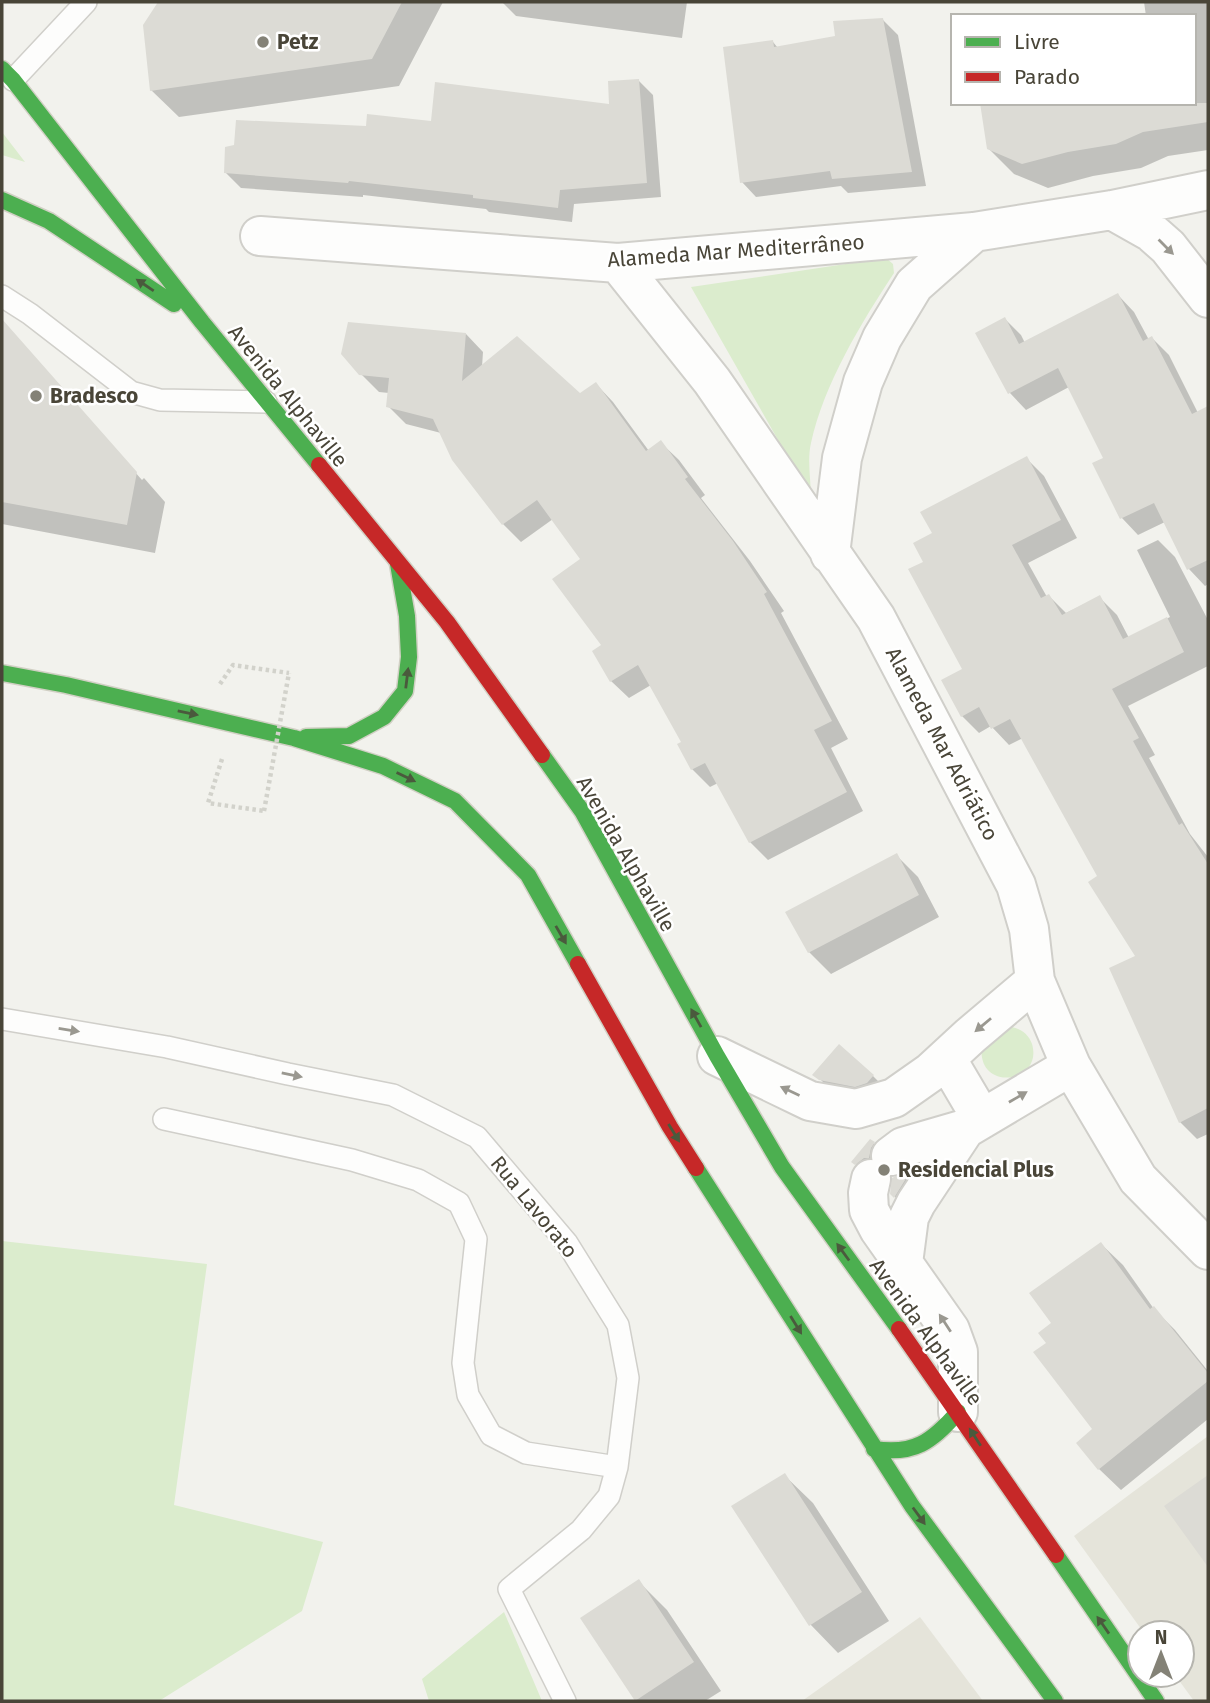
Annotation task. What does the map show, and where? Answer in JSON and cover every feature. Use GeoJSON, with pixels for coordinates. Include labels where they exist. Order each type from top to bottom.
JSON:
{"type":"FeatureCollection","features":[{"type":"Feature","properties":{"kind":"main road","name":"Avenida Alphaville"},"geometry":{"type":"LineString","coordinates":[[7,74],[266,402],[447,622],[582,811],[717,1056],[782,1167],[958,1412],[1156,1701]]}},
{"type":"Feature","properties":{"kind":"main road"},"geometry":{"type":"LineString","coordinates":[[2,200],[49,221],[202,322]]}},
{"type":"Feature","properties":{"kind":"main road"},"geometry":{"type":"LineString","coordinates":[[294,738],[349,736],[384,717],[405,691],[409,657],[407,616],[398,562]]}},
{"type":"Feature","properties":{"kind":"main road"},"geometry":{"type":"LineString","coordinates":[[2,673],[66,685],[294,738],[383,766],[455,801],[528,876],[670,1127],[874,1449],[912,1506],[1055,1701]]}},
{"type":"Feature","properties":{"kind":"main road"},"geometry":{"type":"LineString","coordinates":[[57,700],[140,703]]}},
{"type":"Feature","properties":{"kind":"main road"},"geometry":{"type":"LineString","coordinates":[[874,1449],[891,1453],[911,1450],[928,1443],[944,1430],[958,1412]]}},
{"type":"Feature","properties":{"kind":"street","name":"Alameda Mar Mediterrâneo"},"geometry":{"type":"LineString","coordinates":[[260,236],[618,263],[974,232],[1112,210],[1208,190]]}},
{"type":"Feature","properties":{"kind":"street"},"geometry":{"type":"LineString","coordinates":[[1112,210],[1151,232],[1168,247],[1208,298]]}},
{"type":"Feature","properties":{"kind":"street"},"geometry":{"type":"LineString","coordinates":[[830,554],[842,458],[863,382],[882,338],[914,285],[974,232]]}},
{"type":"Feature","properties":{"kind":"street","name":"Alameda Mar Adriático"},"geometry":{"type":"LineString","coordinates":[[618,263],[712,381],[876,618],[1016,885],[1029,929],[1035,981],[1071,1066],[1138,1180],[1208,1250]]}},
{"type":"Feature","properties":{"kind":"street"},"geometry":{"type":"LineString","coordinates":[[717,1056],[810,1101],[856,1109],[894,1098],[931,1072],[1035,981]]}},
{"type":"Feature","properties":{"kind":"street"},"geometry":{"type":"LineString","coordinates":[[946,1058],[974,1124]]}},
{"type":"Feature","properties":{"kind":"street"},"geometry":{"type":"LineString","coordinates":[[958,1412],[958,1352],[950,1330],[879,1229],[869,1210],[868,1193],[881,1167],[903,1147],[974,1124],[1071,1066]]}},
{"type":"Feature","properties":{"kind":"street"},"geometry":{"type":"LineString","coordinates":[[903,1262],[909,1217],[916,1203],[974,1124]]}},
{"type":"Feature","properties":{"kind":"lane"},"geometry":{"type":"LineString","coordinates":[[7,74],[86,2]]}},
{"type":"Feature","properties":{"kind":"lane"},"geometry":{"type":"LineString","coordinates":[[2,296],[30,314],[131,392],[160,400],[266,402]]}},
{"type":"Feature","properties":{"kind":"lane","name":"Rua Lavorato"},"geometry":{"type":"LineString","coordinates":[[2,1019],[167,1046],[288,1074],[393,1094],[477,1137],[567,1243],[618,1325],[628,1378],[617,1467],[609,1496],[581,1530],[509,1589],[565,1701]]}},
{"type":"Feature","properties":{"kind":"lane"},"geometry":{"type":"LineString","coordinates":[[164,1119],[352,1160],[418,1180],[459,1203],[476,1239],[463,1363],[468,1395],[491,1435],[526,1453],[617,1467]]}},
{"type":"Feature","properties":{"kind":"path"},"geometry":{"type":"LineString","coordinates":[[208,803],[264,811],[289,673],[233,665]]}},
{"type":"Feature","properties":{"kind":"shaded area"},"geometry":{"type":"Polygon","coordinates":[[[1208,1436],[1208,1701],[1194,1701],[1185,1689],[1196,1689],[1196,1619],[1134,1619],[1074,1536],[1208,1436]]]}},
{"type":"Feature","properties":{"kind":"shaded area"},"geometry":{"type":"Polygon","coordinates":[[[920,1617],[983,1701],[802,1701],[920,1617]]]}},
{"type":"Feature","properties":{"kind":"green space"},"geometry":{"type":"Polygon","coordinates":[[[2,132],[25,162],[2,155],[2,132]]]}},
{"type":"Feature","properties":{"kind":"green space"},"geometry":{"type":"Polygon","coordinates":[[[886,258],[893,264],[894,273],[834,376],[817,421],[809,456],[811,498],[691,287],[886,258]]]}},
{"type":"Feature","properties":{"kind":"green space"},"geometry":{"type":"Polygon","coordinates":[[[1007,1026],[1019,1029],[1028,1036],[1033,1057],[1028,1068],[1020,1075],[1009,1078],[989,1071],[983,1060],[982,1045],[1007,1026]]]}},
{"type":"Feature","properties":{"kind":"green space"},"geometry":{"type":"Polygon","coordinates":[[[2,1241],[207,1264],[174,1505],[323,1542],[302,1611],[159,1701],[2,1701],[2,1241]]]}},
{"type":"Feature","properties":{"kind":"green space"},"geometry":{"type":"Polygon","coordinates":[[[504,1612],[542,1701],[429,1701],[422,1679],[504,1612]]]}},
{"type":"Feature","properties":{"kind":"building","name":"Petz"},"geometry":{"type":"Polygon","coordinates":[[[158,2],[402,2],[372,59],[150,91],[143,25],[158,2]]]}},
{"type":"Feature","properties":{"kind":"building"},"geometry":{"type":"Polygon","coordinates":[[[883,18],[912,172],[832,179],[830,171],[740,183],[723,47],[773,40],[774,47],[835,36],[833,21],[883,18]]]}},
{"type":"Feature","properties":{"kind":"building"},"geometry":{"type":"Polygon","coordinates":[[[639,79],[647,183],[560,190],[558,208],[349,181],[224,173],[225,147],[234,145],[236,120],[366,126],[367,114],[431,121],[435,82],[609,104],[608,81],[639,79]]]}},
{"type":"Feature","properties":{"kind":"building"},"geometry":{"type":"Polygon","coordinates":[[[1208,103],[1208,122],[1143,132],[1116,144],[1068,152],[1022,164],[987,149],[980,105],[1208,103]]]}},
{"type":"Feature","properties":{"kind":"building"},"geometry":{"type":"Polygon","coordinates":[[[1118,293],[1143,341],[1152,336],[1192,414],[1208,406],[1208,560],[1187,570],[1154,503],[1120,519],[1092,463],[1103,458],[1058,368],[1008,394],[975,333],[1005,317],[1019,344],[1118,293]]]}},
{"type":"Feature","properties":{"kind":"building","name":"Bradesco"},"geometry":{"type":"Polygon","coordinates":[[[2,319],[137,472],[127,525],[2,502],[2,319]]]}},
{"type":"Feature","properties":{"kind":"building"},"geometry":{"type":"Polygon","coordinates":[[[348,322],[466,333],[462,381],[517,336],[580,393],[596,382],[646,451],[661,440],[688,477],[685,479],[733,541],[767,592],[764,594],[832,721],[814,730],[847,792],[749,843],[705,763],[691,770],[677,744],[681,742],[638,665],[610,682],[592,651],[601,645],[552,579],[580,559],[537,500],[502,525],[452,460],[433,419],[386,407],[389,378],[359,375],[341,354],[348,322]]]}},
{"type":"Feature","properties":{"kind":"building"},"geometry":{"type":"Polygon","coordinates":[[[1027,456],[1061,520],[1012,545],[1041,598],[1049,594],[1062,615],[1100,595],[1123,639],[1167,617],[1184,652],[1112,689],[1139,738],[1133,741],[1179,825],[1182,823],[1208,864],[1208,1108],[1179,1123],[1109,968],[1135,956],[1088,882],[1097,876],[1010,719],[991,729],[979,707],[961,717],[941,680],[962,669],[908,569],[923,562],[913,543],[932,533],[920,512],[1027,456]]]}},
{"type":"Feature","properties":{"kind":"building"},"geometry":{"type":"Polygon","coordinates":[[[897,853],[919,895],[808,953],[785,912],[897,853]]]}},
{"type":"Feature","properties":{"kind":"building"},"geometry":{"type":"Polygon","coordinates":[[[839,1044],[874,1075],[867,1083],[855,1087],[819,1080],[812,1075],[839,1044]]]}},
{"type":"Feature","properties":{"kind":"building"},"geometry":{"type":"Polygon","coordinates":[[[870,1139],[875,1142],[869,1158],[864,1158],[855,1165],[851,1162],[870,1139]]]}},
{"type":"Feature","properties":{"kind":"building"},"geometry":{"type":"Polygon","coordinates":[[[908,1170],[910,1172],[894,1198],[890,1194],[892,1178],[908,1170]]]}},
{"type":"Feature","properties":{"kind":"building"},"geometry":{"type":"Polygon","coordinates":[[[1101,1242],[1150,1309],[1154,1306],[1208,1373],[1208,1381],[1098,1470],[1076,1443],[1092,1429],[1033,1352],[1046,1343],[1038,1333],[1051,1323],[1029,1293],[1101,1242]]]}},
{"type":"Feature","properties":{"kind":"building"},"geometry":{"type":"Polygon","coordinates":[[[785,1473],[862,1592],[809,1626],[731,1506],[785,1473]]]}},
{"type":"Feature","properties":{"kind":"building"},"geometry":{"type":"Polygon","coordinates":[[[1208,1475],[1208,1567],[1164,1506],[1208,1475]]]}},
{"type":"Feature","properties":{"kind":"building"},"geometry":{"type":"Polygon","coordinates":[[[639,1579],[694,1662],[635,1701],[580,1618],[639,1579]]]}},
{"type":"Feature","properties":{"kind":"traffic: fast"},"geometry":{"type":"LineString","coordinates":[[2,69],[319,465]]}},
{"type":"Feature","properties":{"kind":"traffic: fast"},"geometry":{"type":"LineString","coordinates":[[2,200],[49,221],[174,304]]}},
{"type":"Feature","properties":{"kind":"traffic: fast"},"geometry":{"type":"LineString","coordinates":[[306,737],[349,736],[384,717],[405,691],[409,657],[407,616],[398,564]]}},
{"type":"Feature","properties":{"kind":"traffic: fast"},"geometry":{"type":"LineString","coordinates":[[2,673],[66,685],[294,738],[383,766],[455,801],[528,875],[578,964]]}},
{"type":"Feature","properties":{"kind":"traffic: fast"},"geometry":{"type":"LineString","coordinates":[[542,755],[582,811],[717,1056],[782,1167],[899,1329]]}},
{"type":"Feature","properties":{"kind":"traffic: fast"},"geometry":{"type":"LineString","coordinates":[[696,1168],[912,1506],[1055,1701]]}},
{"type":"Feature","properties":{"kind":"traffic: fast"},"geometry":{"type":"LineString","coordinates":[[874,1449],[900,1450],[921,1444],[940,1431],[958,1412]]}},
{"type":"Feature","properties":{"kind":"traffic: fast"},"geometry":{"type":"LineString","coordinates":[[1056,1555],[1156,1701]]}},
{"type":"Feature","properties":{"kind":"traffic: jam"},"geometry":{"type":"LineString","coordinates":[[319,465],[447,622],[542,755]]}},
{"type":"Feature","properties":{"kind":"traffic: jam"},"geometry":{"type":"LineString","coordinates":[[578,964],[696,1168]]}},
{"type":"Feature","properties":{"kind":"traffic: jam"},"geometry":{"type":"LineString","coordinates":[[899,1329],[1056,1555]]}},
{"type":"Feature","properties":{"kind":"place","name":"Petz"},"geometry":{"type":"Point","coordinates":[263,42]}},
{"type":"Feature","properties":{"kind":"place","name":"Bradesco"},"geometry":{"type":"Point","coordinates":[36,396]}},
{"type":"Feature","properties":{"kind":"place","name":"Residencial Plus"},"geometry":{"type":"Point","coordinates":[884,1170]}}]}
